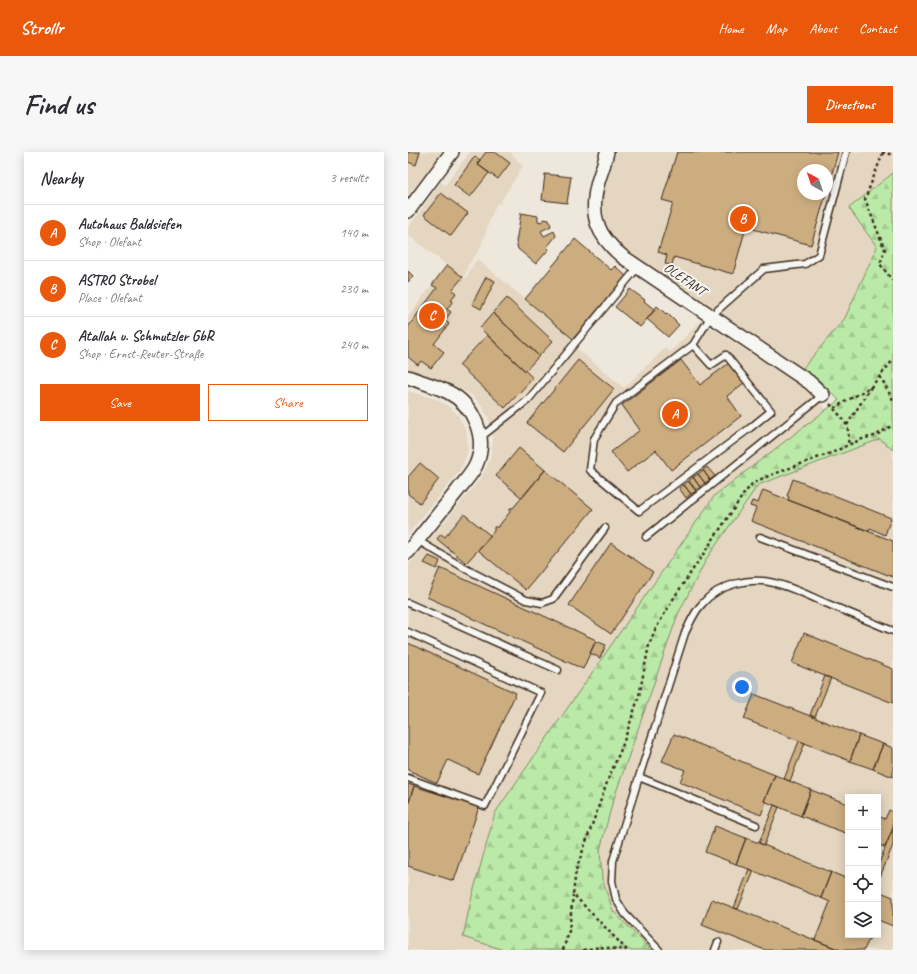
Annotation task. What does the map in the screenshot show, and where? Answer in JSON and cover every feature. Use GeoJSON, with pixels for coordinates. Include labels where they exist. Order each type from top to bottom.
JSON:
{"type":"FeatureCollection","features":[{"type":"Feature","properties":{"kind":"street"},"geometry":{"type":"LineString","coordinates":[[409,207],[452,152]]}},
{"type":"Feature","properties":{"kind":"street","name":"OLEFANT"},"geometry":{"type":"LineString","coordinates":[[607,152],[595,197],[594,208],[599,230],[612,248],[809,382],[823,395]]}},
{"type":"Feature","properties":{"kind":"street"},"geometry":{"type":"LineString","coordinates":[[408,377],[449,392],[458,399],[475,420],[481,437],[481,447],[475,467],[408,552]]}},
{"type":"Feature","properties":{"kind":"lane"},"geometry":{"type":"LineString","coordinates":[[693,345],[711,365],[726,355],[771,411],[640,511],[590,470],[594,439],[616,403],[693,345],[711,316],[764,269],[805,264],[819,255],[846,152]]}},
{"type":"Feature","properties":{"kind":"lane"},"geometry":{"type":"LineString","coordinates":[[481,437],[528,400],[638,267]]}},
{"type":"Feature","properties":{"kind":"lane"},"geometry":{"type":"LineString","coordinates":[[646,537],[823,395]]}},
{"type":"Feature","properties":{"kind":"lane"},"geometry":{"type":"LineString","coordinates":[[418,540],[466,569],[526,600],[542,603],[552,599],[605,528]]}},
{"type":"Feature","properties":{"kind":"lane"},"geometry":{"type":"LineString","coordinates":[[760,537],[893,587]]}},
{"type":"Feature","properties":{"kind":"lane"},"geometry":{"type":"LineString","coordinates":[[659,950],[625,914],[616,899],[612,880],[613,861],[685,633],[693,616],[702,604],[714,594],[727,587],[741,582],[758,581],[775,583],[806,594],[893,630]]}},
{"type":"Feature","properties":{"kind":"lane"},"geometry":{"type":"LineString","coordinates":[[408,603],[558,670]]}},
{"type":"Feature","properties":{"kind":"lane"},"geometry":{"type":"LineString","coordinates":[[408,632],[541,693],[485,806],[408,778]]}},
{"type":"Feature","properties":{"kind":"lane"},"geometry":{"type":"LineString","coordinates":[[639,777],[756,825]]}},
{"type":"Feature","properties":{"kind":"lane"},"geometry":{"type":"LineString","coordinates":[[715,950],[718,942]]}},
{"type":"Feature","properties":{"kind":"path"},"geometry":{"type":"LineString","coordinates":[[893,156],[882,152],[865,199],[885,250],[880,264],[893,281]]}},
{"type":"Feature","properties":{"kind":"path"},"geometry":{"type":"LineString","coordinates":[[847,425],[871,386],[893,360]]}},
{"type":"Feature","properties":{"kind":"path"},"geometry":{"type":"LineString","coordinates":[[880,376],[893,400]]}},
{"type":"Feature","properties":{"kind":"path"},"geometry":{"type":"LineString","coordinates":[[834,408],[871,386]]}},
{"type":"Feature","properties":{"kind":"path"},"geometry":{"type":"LineString","coordinates":[[823,395],[847,425],[849,435],[848,445],[875,436],[893,425]]}},
{"type":"Feature","properties":{"kind":"path"},"geometry":{"type":"LineString","coordinates":[[563,950],[569,931],[576,870],[586,842]]}},
{"type":"Feature","properties":{"kind":"path"},"geometry":{"type":"LineString","coordinates":[[573,894],[626,950]]}},
{"type":"Feature","properties":{"kind":"path"},"geometry":{"type":"LineString","coordinates":[[583,950],[600,947],[626,950]]}},
{"type":"Feature","properties":{"kind":"shaded area"},"geometry":{"type":"Polygon","coordinates":[[[408,152],[442,152],[408,195],[408,152]]]}},
{"type":"Feature","properties":{"kind":"shaded area"},"geometry":{"type":"Polygon","coordinates":[[[470,152],[510,152],[523,166],[499,204],[497,203],[480,249],[468,265],[464,277],[466,279],[477,259],[574,340],[525,400],[529,403],[576,348],[624,388],[665,348],[670,352],[701,321],[811,392],[827,410],[715,495],[495,813],[471,900],[463,936],[504,950],[408,950],[408,566],[481,478],[491,455],[493,442],[492,429],[488,417],[482,406],[473,396],[450,383],[408,369],[408,317],[447,265],[408,235],[408,228],[441,182],[445,185],[470,152]]]}},
{"type":"Feature","properties":{"kind":"shaded area"},"geometry":{"type":"Polygon","coordinates":[[[616,152],[893,152],[893,173],[849,208],[877,246],[845,318],[803,368],[631,254],[613,238],[605,221],[603,196],[616,152]]]}},
{"type":"Feature","properties":{"kind":"shaded area"},"geometry":{"type":"Polygon","coordinates":[[[408,391],[436,399],[451,408],[457,414],[466,430],[468,448],[459,472],[408,534],[408,391]]]}},
{"type":"Feature","properties":{"kind":"shaded area"},"geometry":{"type":"Polygon","coordinates":[[[880,439],[893,450],[893,950],[651,950],[613,911],[602,879],[600,850],[612,804],[678,614],[707,558],[758,485],[880,439]]]}},
{"type":"Feature","properties":{"kind":"green space"},"geometry":{"type":"Polygon","coordinates":[[[893,173],[893,450],[880,439],[758,485],[707,558],[678,614],[612,804],[600,850],[602,879],[613,911],[651,950],[504,950],[463,937],[471,900],[495,813],[715,495],[839,400],[820,381],[803,368],[845,318],[877,247],[849,208],[893,173]]]}},
{"type":"Feature","properties":{"kind":"building"},"geometry":{"type":"Polygon","coordinates":[[[408,152],[420,152],[416,165],[408,162],[408,152]]]}},
{"type":"Feature","properties":{"kind":"building"},"geometry":{"type":"Polygon","coordinates":[[[486,152],[495,152],[510,163],[498,179],[477,164],[486,152]]]}},
{"type":"Feature","properties":{"kind":"building"},"geometry":{"type":"Polygon","coordinates":[[[677,152],[838,152],[833,170],[833,164],[797,164],[797,200],[824,200],[811,245],[746,227],[733,274],[674,257],[672,265],[665,264],[667,255],[658,252],[673,203],[662,200],[677,152]]]}},
{"type":"Feature","properties":{"kind":"building"},"geometry":{"type":"Polygon","coordinates":[[[475,156],[480,160],[477,164],[489,173],[470,197],[454,185],[475,156]]]}},
{"type":"Feature","properties":{"kind":"building"},"geometry":{"type":"Polygon","coordinates":[[[545,174],[571,177],[567,203],[542,200],[545,174]]]}},
{"type":"Feature","properties":{"kind":"building"},"geometry":{"type":"Polygon","coordinates":[[[441,193],[468,213],[451,236],[424,215],[441,193]]]}},
{"type":"Feature","properties":{"kind":"building"},"geometry":{"type":"Polygon","coordinates":[[[521,213],[538,216],[538,221],[542,222],[543,219],[549,220],[551,226],[541,231],[544,236],[554,231],[556,236],[547,247],[549,249],[536,264],[518,249],[516,242],[521,213]]]}},
{"type":"Feature","properties":{"kind":"building"},"geometry":{"type":"Polygon","coordinates":[[[575,239],[611,270],[615,266],[626,276],[573,339],[525,299],[575,239]]]}},
{"type":"Feature","properties":{"kind":"building"},"geometry":{"type":"Polygon","coordinates":[[[447,265],[463,277],[452,290],[456,293],[451,300],[453,301],[447,309],[451,312],[445,320],[449,324],[434,344],[444,352],[431,368],[421,361],[418,365],[408,357],[408,327],[437,288],[432,285],[447,265]]]}},
{"type":"Feature","properties":{"kind":"building"},"geometry":{"type":"Polygon","coordinates":[[[408,271],[413,276],[408,282],[408,271]]]}},
{"type":"Feature","properties":{"kind":"building"},"geometry":{"type":"Polygon","coordinates":[[[486,277],[495,281],[481,309],[472,304],[486,277]]]}},
{"type":"Feature","properties":{"kind":"building"},"geometry":{"type":"Polygon","coordinates":[[[630,289],[645,300],[644,301],[655,310],[640,327],[615,307],[630,289]]]}},
{"type":"Feature","properties":{"kind":"building"},"geometry":{"type":"Polygon","coordinates":[[[507,298],[553,341],[539,356],[493,313],[507,298]]]}},
{"type":"Feature","properties":{"kind":"building"},"geometry":{"type":"Polygon","coordinates":[[[657,306],[666,314],[667,313],[679,325],[668,337],[647,319],[657,306]]]}},
{"type":"Feature","properties":{"kind":"building"},"geometry":{"type":"Polygon","coordinates":[[[493,313],[539,356],[525,371],[480,328],[493,313]]]}},
{"type":"Feature","properties":{"kind":"building"},"geometry":{"type":"Polygon","coordinates":[[[487,335],[533,378],[505,408],[459,365],[487,335]]]}},
{"type":"Feature","properties":{"kind":"building"},"geometry":{"type":"Polygon","coordinates":[[[578,360],[614,389],[563,452],[527,423],[578,360]]]}},
{"type":"Feature","properties":{"kind":"building"},"geometry":{"type":"Polygon","coordinates":[[[681,360],[700,385],[729,363],[744,383],[727,396],[741,416],[671,470],[656,450],[627,472],[611,452],[640,430],[622,405],[681,360]]]}},
{"type":"Feature","properties":{"kind":"building"},"geometry":{"type":"Polygon","coordinates":[[[519,448],[545,470],[522,498],[496,476],[519,448]]]}},
{"type":"Feature","properties":{"kind":"building"},"geometry":{"type":"Polygon","coordinates":[[[420,463],[439,479],[420,503],[408,494],[408,477],[420,463]]]}},
{"type":"Feature","properties":{"kind":"building"},"geometry":{"type":"Polygon","coordinates":[[[707,467],[715,476],[710,480],[703,470],[707,467]]]}},
{"type":"Feature","properties":{"kind":"building"},"geometry":{"type":"Polygon","coordinates":[[[545,470],[593,509],[526,590],[478,550],[494,531],[494,527],[498,527],[510,512],[510,508],[513,508],[545,470]]]}},
{"type":"Feature","properties":{"kind":"building"},"geometry":{"type":"Polygon","coordinates":[[[703,470],[710,480],[705,483],[698,474],[703,470]]]}},
{"type":"Feature","properties":{"kind":"building"},"geometry":{"type":"Polygon","coordinates":[[[698,474],[705,483],[700,487],[693,477],[698,474]]]}},
{"type":"Feature","properties":{"kind":"building"},"geometry":{"type":"Polygon","coordinates":[[[693,477],[700,487],[696,490],[689,481],[693,477]]]}},
{"type":"Feature","properties":{"kind":"building"},"geometry":{"type":"Polygon","coordinates":[[[793,479],[891,518],[885,535],[870,528],[869,531],[788,500],[789,497],[787,496],[793,479]]]}},
{"type":"Feature","properties":{"kind":"building"},"geometry":{"type":"Polygon","coordinates":[[[688,481],[696,491],[691,494],[684,485],[688,481]]]}},
{"type":"Feature","properties":{"kind":"building"},"geometry":{"type":"Polygon","coordinates":[[[684,485],[691,494],[686,498],[679,488],[684,485]]]}},
{"type":"Feature","properties":{"kind":"building"},"geometry":{"type":"Polygon","coordinates":[[[763,490],[893,541],[893,577],[751,521],[756,508],[750,506],[752,501],[758,503],[763,490]]]}},
{"type":"Feature","properties":{"kind":"building"},"geometry":{"type":"Polygon","coordinates":[[[464,514],[491,536],[466,563],[437,539],[441,534],[445,537],[464,514]]]}},
{"type":"Feature","properties":{"kind":"building"},"geometry":{"type":"Polygon","coordinates":[[[611,543],[653,572],[611,634],[569,605],[611,543]]]}},
{"type":"Feature","properties":{"kind":"building"},"geometry":{"type":"Polygon","coordinates":[[[429,556],[440,561],[437,569],[424,563],[429,556]]]}},
{"type":"Feature","properties":{"kind":"building"},"geometry":{"type":"Polygon","coordinates":[[[440,568],[596,640],[583,669],[427,597],[440,568]]]}},
{"type":"Feature","properties":{"kind":"building"},"geometry":{"type":"Polygon","coordinates":[[[804,633],[893,669],[893,703],[792,663],[804,633]]]}},
{"type":"Feature","properties":{"kind":"building"},"geometry":{"type":"Polygon","coordinates":[[[596,641],[606,645],[600,658],[590,653],[596,641]]]}},
{"type":"Feature","properties":{"kind":"building"},"geometry":{"type":"Polygon","coordinates":[[[408,643],[516,693],[478,774],[448,760],[437,783],[408,770],[408,643]]]}},
{"type":"Feature","properties":{"kind":"building"},"geometry":{"type":"Polygon","coordinates":[[[825,676],[831,678],[815,717],[810,715],[825,676]]]}},
{"type":"Feature","properties":{"kind":"building"},"geometry":{"type":"Polygon","coordinates":[[[754,694],[859,735],[850,761],[744,719],[754,694]]]}},
{"type":"Feature","properties":{"kind":"building"},"geometry":{"type":"Polygon","coordinates":[[[674,734],[775,775],[764,801],[766,802],[761,815],[680,782],[685,770],[662,761],[674,734]]]}},
{"type":"Feature","properties":{"kind":"building"},"geometry":{"type":"Polygon","coordinates":[[[859,735],[883,744],[873,769],[850,761],[859,735]]]}},
{"type":"Feature","properties":{"kind":"building"},"geometry":{"type":"Polygon","coordinates":[[[799,741],[805,743],[790,781],[784,779],[799,741]]]}},
{"type":"Feature","properties":{"kind":"building"},"geometry":{"type":"Polygon","coordinates":[[[883,744],[893,748],[893,777],[873,769],[883,744]]]}},
{"type":"Feature","properties":{"kind":"building"},"geometry":{"type":"Polygon","coordinates":[[[775,775],[811,790],[801,816],[764,801],[775,775]]]}},
{"type":"Feature","properties":{"kind":"building"},"geometry":{"type":"Polygon","coordinates":[[[408,784],[414,786],[408,805],[408,784]]]}},
{"type":"Feature","properties":{"kind":"building"},"geometry":{"type":"Polygon","coordinates":[[[414,786],[479,807],[454,881],[408,866],[408,805],[414,786]]]}},
{"type":"Feature","properties":{"kind":"building"},"geometry":{"type":"Polygon","coordinates":[[[811,790],[845,803],[845,833],[801,816],[811,790]]]}},
{"type":"Feature","properties":{"kind":"building"},"geometry":{"type":"Polygon","coordinates":[[[774,805],[779,807],[764,845],[759,843],[774,805]]]}},
{"type":"Feature","properties":{"kind":"building"},"geometry":{"type":"Polygon","coordinates":[[[889,810],[893,812],[893,828],[885,847],[881,846],[881,817],[885,819],[889,810]]]}},
{"type":"Feature","properties":{"kind":"building"},"geometry":{"type":"Polygon","coordinates":[[[715,826],[746,838],[736,864],[705,852],[715,826]]]}},
{"type":"Feature","properties":{"kind":"building"},"geometry":{"type":"Polygon","coordinates":[[[893,828],[893,845],[881,875],[881,858],[893,828]]]}},
{"type":"Feature","properties":{"kind":"building"},"geometry":{"type":"Polygon","coordinates":[[[746,838],[831,872],[821,898],[736,864],[746,838]]]}},
{"type":"Feature","properties":{"kind":"building"},"geometry":{"type":"Polygon","coordinates":[[[749,869],[754,871],[738,909],[734,908],[749,869]]]}},
{"type":"Feature","properties":{"kind":"building"},"geometry":{"type":"Polygon","coordinates":[[[831,872],[845,878],[845,938],[870,938],[864,950],[840,950],[815,940],[830,902],[821,898],[831,872]]]}},
{"type":"Feature","properties":{"kind":"building"},"geometry":{"type":"Polygon","coordinates":[[[881,892],[893,897],[893,926],[881,921],[881,892]]]}},
{"type":"Feature","properties":{"kind":"building"},"geometry":{"type":"Polygon","coordinates":[[[712,899],[840,950],[765,950],[702,925],[712,899]]]}},
{"type":"Feature","properties":{"kind":"place","name":"ASTRO Strobel"},"geometry":{"type":"Point","coordinates":[743,219]}},
{"type":"Feature","properties":{"kind":"place","name":"Atallah u. Schmutzler GbR"},"geometry":{"type":"Point","coordinates":[432,316]}},
{"type":"Feature","properties":{"kind":"place","name":"Autohaus Baldsiefen"},"geometry":{"type":"Point","coordinates":[675,414]}}]}
